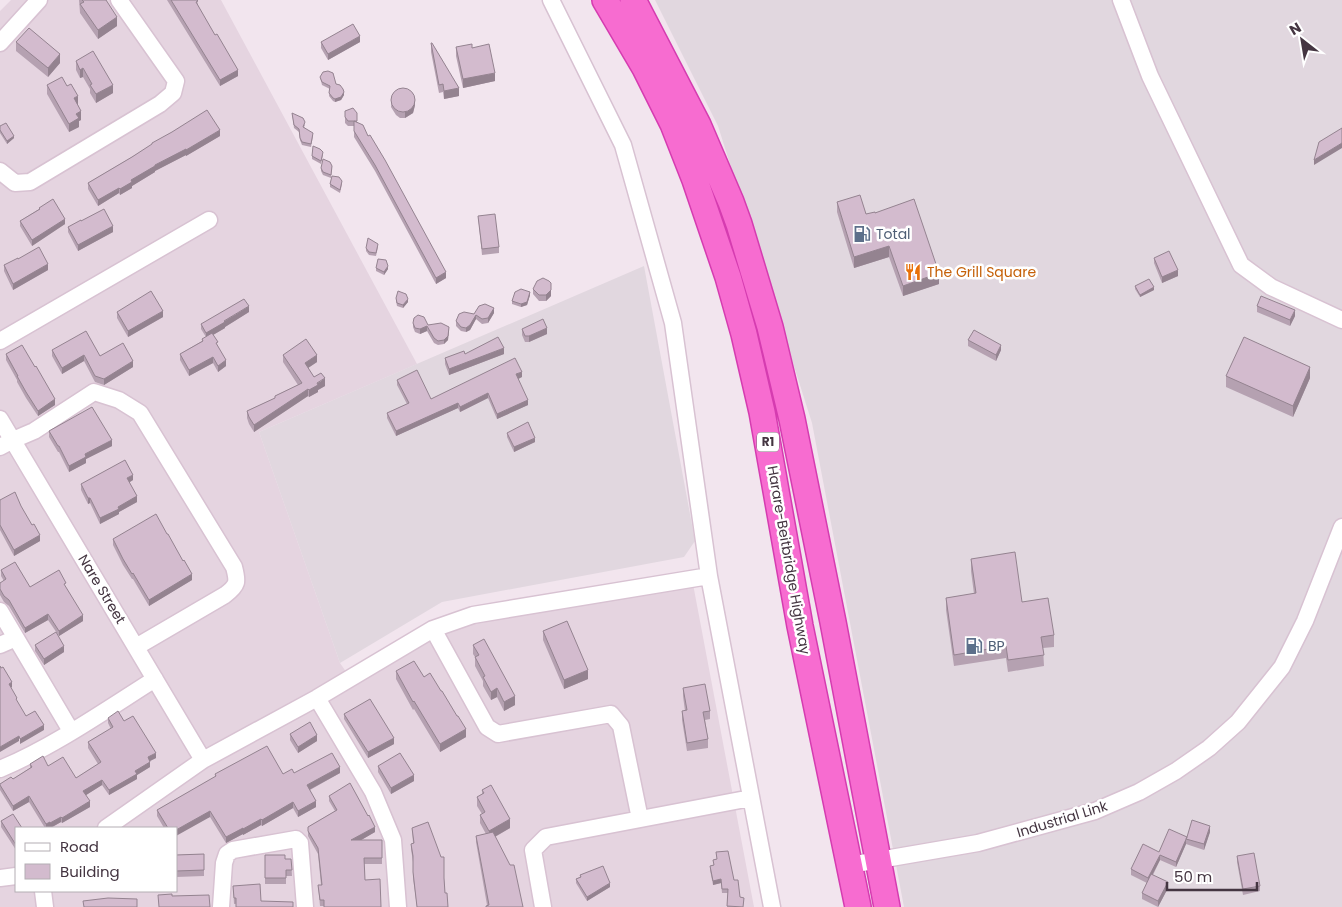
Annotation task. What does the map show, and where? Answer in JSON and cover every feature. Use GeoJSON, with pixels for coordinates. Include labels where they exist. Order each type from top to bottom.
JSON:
{"type":"FeatureCollection","features":[{"type":"Feature","properties":{"kind":"highway","name":"Harare-Beitbridge Highway"},"geometry":{"type":"LineString","coordinates":[[605,0],[645,68],[673,124],[695,180],[728,277],[744,334],[762,412],[800,626],[858,907]]}},
{"type":"Feature","properties":{"kind":"highway","name":"Harare-Beitbridge Highway"},"geometry":{"type":"LineString","coordinates":[[633,0],[698,125],[731,202],[770,327],[792,419],[887,907]]}},
{"type":"Feature","properties":{"kind":"street"},"geometry":{"type":"LineString","coordinates":[[0,42],[39,0]]}},
{"type":"Feature","properties":{"kind":"street"},"geometry":{"type":"LineString","coordinates":[[0,171],[15,183],[30,182],[160,104],[173,93],[176,81],[119,0]]}},
{"type":"Feature","properties":{"kind":"street"},"geometry":{"type":"LineString","coordinates":[[550,0],[623,145],[673,324],[710,576],[772,907]]}},
{"type":"Feature","properties":{"kind":"street"},"geometry":{"type":"LineString","coordinates":[[1121,0],[1150,76],[1241,265],[1271,287],[1342,320]]}},
{"type":"Feature","properties":{"kind":"street"},"geometry":{"type":"LineString","coordinates":[[0,341],[209,220]]}},
{"type":"Feature","properties":{"kind":"street"},"geometry":{"type":"LineString","coordinates":[[6,443],[34,431],[94,392],[119,400],[140,413],[234,567],[237,580],[234,588],[225,595],[136,647]]}},
{"type":"Feature","properties":{"kind":"street","name":"Nare Street"},"geometry":{"type":"LineString","coordinates":[[0,419],[6,443],[136,647],[204,760]]}},
{"type":"Feature","properties":{"kind":"street","name":"Industrial Link"},"geometry":{"type":"LineString","coordinates":[[850,865],[978,843],[1095,811],[1139,792],[1176,771],[1209,748],[1238,722],[1282,668],[1305,621],[1342,527]]}},
{"type":"Feature","properties":{"kind":"street"},"geometry":{"type":"LineString","coordinates":[[107,827],[204,760],[317,698],[432,629],[473,615],[710,576]]}},
{"type":"Feature","properties":{"kind":"street"},"geometry":{"type":"LineString","coordinates":[[0,611],[72,731]]}},
{"type":"Feature","properties":{"kind":"street"},"geometry":{"type":"LineString","coordinates":[[432,629],[487,727],[498,734],[611,714],[621,726],[640,819]]}},
{"type":"Feature","properties":{"kind":"street"},"geometry":{"type":"LineString","coordinates":[[0,645],[16,638]]}},
{"type":"Feature","properties":{"kind":"street"},"geometry":{"type":"LineString","coordinates":[[0,769],[72,731],[155,679]]}},
{"type":"Feature","properties":{"kind":"street"},"geometry":{"type":"LineString","coordinates":[[317,698],[373,792],[393,840],[398,907]]}},
{"type":"Feature","properties":{"kind":"street"},"geometry":{"type":"LineString","coordinates":[[543,907],[533,850],[546,837],[752,798]]}},
{"type":"Feature","properties":{"kind":"street"},"geometry":{"type":"LineString","coordinates":[[221,907],[224,863],[227,854],[233,850],[296,839],[300,843],[305,907]]}},
{"type":"Feature","properties":{"kind":"street"},"geometry":{"type":"LineString","coordinates":[[0,878],[15,876]]}},
{"type":"Feature","properties":{"kind":"street"},"geometry":{"type":"LineString","coordinates":[[43,892],[45,907]]}},
{"type":"Feature","properties":{"kind":"shaded area"},"geometry":{"type":"Polygon","coordinates":[[[11,0],[221,0],[417,364],[259,432],[340,663],[355,685],[441,629],[693,584],[754,907],[0,907],[0,11],[11,0]]]}},
{"type":"Feature","properties":{"kind":"shaded area"},"geometry":{"type":"Polygon","coordinates":[[[655,0],[1342,0],[1342,907],[904,907],[812,423],[718,126],[655,0]]]}},
{"type":"Feature","properties":{"kind":"shaded area"},"geometry":{"type":"Polygon","coordinates":[[[644,266],[695,541],[684,557],[442,602],[340,663],[259,432],[644,266]]]}},
{"type":"Feature","properties":{"kind":"building"},"geometry":{"type":"Polygon","coordinates":[[[82,0],[106,0],[117,17],[98,30],[80,4],[84,2],[82,0]]]}},
{"type":"Feature","properties":{"kind":"building"},"geometry":{"type":"Polygon","coordinates":[[[171,0],[198,1],[196,2],[215,35],[217,34],[238,70],[220,80],[171,0]]]}},
{"type":"Feature","properties":{"kind":"building"},"geometry":{"type":"Polygon","coordinates":[[[353,24],[360,36],[328,54],[321,42],[353,24]]]}},
{"type":"Feature","properties":{"kind":"building"},"geometry":{"type":"Polygon","coordinates":[[[29,28],[60,54],[48,68],[16,42],[29,28]]]}},
{"type":"Feature","properties":{"kind":"building"},"geometry":{"type":"Polygon","coordinates":[[[431,43],[459,88],[444,91],[443,84],[439,85],[431,43]]]}},
{"type":"Feature","properties":{"kind":"building"},"geometry":{"type":"Polygon","coordinates":[[[472,44],[472,48],[489,44],[495,73],[463,79],[456,47],[472,44]]]}},
{"type":"Feature","properties":{"kind":"building"},"geometry":{"type":"Polygon","coordinates":[[[93,51],[113,85],[96,94],[83,68],[80,70],[76,61],[93,51]]]}},
{"type":"Feature","properties":{"kind":"building"},"geometry":{"type":"Polygon","coordinates":[[[323,72],[333,73],[336,84],[340,85],[343,89],[344,92],[341,97],[333,98],[329,93],[330,86],[322,82],[320,77],[323,72]]]}},
{"type":"Feature","properties":{"kind":"building"},"geometry":{"type":"Polygon","coordinates":[[[62,77],[67,86],[71,84],[78,96],[74,98],[81,111],[76,114],[79,118],[69,124],[47,85],[62,77]]]}},
{"type":"Feature","properties":{"kind":"building"},"geometry":{"type":"Polygon","coordinates":[[[403,88],[411,92],[415,100],[411,108],[403,112],[395,108],[391,100],[395,92],[403,88]]]}},
{"type":"Feature","properties":{"kind":"building"},"geometry":{"type":"Polygon","coordinates":[[[353,108],[357,113],[357,121],[348,121],[345,117],[345,111],[353,108]]]}},
{"type":"Feature","properties":{"kind":"building"},"geometry":{"type":"Polygon","coordinates":[[[207,110],[220,130],[155,165],[131,180],[132,182],[98,200],[88,183],[207,110]]]}},
{"type":"Feature","properties":{"kind":"building"},"geometry":{"type":"Polygon","coordinates":[[[292,113],[303,118],[305,122],[303,127],[313,133],[311,144],[302,142],[299,129],[294,125],[292,113]]]}},
{"type":"Feature","properties":{"kind":"building"},"geometry":{"type":"Polygon","coordinates":[[[354,121],[363,125],[368,136],[370,135],[446,272],[436,278],[375,165],[354,131],[354,121]]]}},
{"type":"Feature","properties":{"kind":"building"},"geometry":{"type":"Polygon","coordinates":[[[6,123],[14,136],[7,141],[0,130],[0,126],[6,123]]]}},
{"type":"Feature","properties":{"kind":"building"},"geometry":{"type":"Polygon","coordinates":[[[1342,128],[1342,143],[1314,160],[1319,142],[1342,128]]]}},
{"type":"Feature","properties":{"kind":"building"},"geometry":{"type":"Polygon","coordinates":[[[313,146],[323,152],[321,161],[312,156],[313,146]]]}},
{"type":"Feature","properties":{"kind":"building"},"geometry":{"type":"Polygon","coordinates":[[[323,159],[330,162],[332,166],[331,175],[323,172],[321,168],[323,159]]]}},
{"type":"Feature","properties":{"kind":"building"},"geometry":{"type":"Polygon","coordinates":[[[332,176],[339,177],[342,181],[340,190],[330,184],[332,176]]]}},
{"type":"Feature","properties":{"kind":"building"},"geometry":{"type":"Polygon","coordinates":[[[860,195],[866,214],[875,213],[914,199],[939,273],[903,286],[889,246],[854,257],[837,202],[860,195]]]}},
{"type":"Feature","properties":{"kind":"building"},"geometry":{"type":"Polygon","coordinates":[[[53,199],[65,219],[32,240],[20,221],[53,199]]]}},
{"type":"Feature","properties":{"kind":"building"},"geometry":{"type":"Polygon","coordinates":[[[104,209],[113,226],[78,245],[68,227],[104,209]]]}},
{"type":"Feature","properties":{"kind":"building"},"geometry":{"type":"Polygon","coordinates":[[[495,214],[499,247],[482,249],[478,216],[495,214]]]}},
{"type":"Feature","properties":{"kind":"building"},"geometry":{"type":"Polygon","coordinates":[[[368,238],[378,244],[376,253],[369,252],[366,248],[368,238]]]}},
{"type":"Feature","properties":{"kind":"building"},"geometry":{"type":"Polygon","coordinates":[[[39,247],[48,264],[13,284],[4,265],[39,247]]]}},
{"type":"Feature","properties":{"kind":"building"},"geometry":{"type":"Polygon","coordinates":[[[1169,251],[1178,270],[1162,277],[1154,258],[1169,251]]]}},
{"type":"Feature","properties":{"kind":"building"},"geometry":{"type":"Polygon","coordinates":[[[378,259],[386,260],[388,266],[384,272],[376,268],[378,259]]]}},
{"type":"Feature","properties":{"kind":"building"},"geometry":{"type":"Polygon","coordinates":[[[543,278],[551,283],[551,290],[546,295],[539,295],[533,289],[537,281],[543,278]]]}},
{"type":"Feature","properties":{"kind":"building"},"geometry":{"type":"Polygon","coordinates":[[[1149,279],[1154,287],[1140,295],[1135,286],[1149,279]]]}},
{"type":"Feature","properties":{"kind":"building"},"geometry":{"type":"Polygon","coordinates":[[[521,289],[530,292],[527,302],[521,304],[512,301],[515,292],[521,289]]]}},
{"type":"Feature","properties":{"kind":"building"},"geometry":{"type":"Polygon","coordinates":[[[151,291],[163,311],[128,331],[117,312],[151,291]]]}},
{"type":"Feature","properties":{"kind":"building"},"geometry":{"type":"Polygon","coordinates":[[[398,291],[406,294],[408,299],[403,305],[397,303],[398,291]]]}},
{"type":"Feature","properties":{"kind":"building"},"geometry":{"type":"Polygon","coordinates":[[[1261,296],[1295,310],[1290,320],[1257,306],[1261,296]]]}},
{"type":"Feature","properties":{"kind":"building"},"geometry":{"type":"Polygon","coordinates":[[[244,299],[249,306],[206,333],[201,324],[244,299]]]}},
{"type":"Feature","properties":{"kind":"building"},"geometry":{"type":"Polygon","coordinates":[[[485,304],[494,308],[488,318],[482,319],[476,315],[466,328],[461,327],[456,321],[459,314],[464,312],[474,314],[479,306],[485,304]]]}},
{"type":"Feature","properties":{"kind":"building"},"geometry":{"type":"Polygon","coordinates":[[[418,315],[424,317],[428,325],[441,323],[449,327],[448,336],[444,340],[438,341],[427,326],[420,329],[415,328],[414,318],[418,315]]]}},
{"type":"Feature","properties":{"kind":"building"},"geometry":{"type":"Polygon","coordinates":[[[543,319],[547,328],[525,336],[522,329],[543,319]]]}},
{"type":"Feature","properties":{"kind":"building"},"geometry":{"type":"Polygon","coordinates":[[[974,330],[1001,345],[996,355],[968,340],[974,330]]]}},
{"type":"Feature","properties":{"kind":"building"},"geometry":{"type":"Polygon","coordinates":[[[86,331],[100,356],[123,343],[133,361],[104,379],[95,376],[84,355],[62,368],[52,350],[86,331]]]}},
{"type":"Feature","properties":{"kind":"building"},"geometry":{"type":"Polygon","coordinates":[[[212,333],[226,360],[218,366],[213,357],[189,370],[180,354],[203,341],[202,339],[212,333]]]}},
{"type":"Feature","properties":{"kind":"building"},"geometry":{"type":"Polygon","coordinates":[[[498,337],[504,348],[449,369],[445,358],[464,351],[465,354],[498,337]]]}},
{"type":"Feature","properties":{"kind":"building"},"geometry":{"type":"Polygon","coordinates":[[[1244,337],[1310,367],[1293,406],[1226,376],[1244,337]]]}},
{"type":"Feature","properties":{"kind":"building"},"geometry":{"type":"Polygon","coordinates":[[[306,339],[317,355],[305,363],[314,377],[321,373],[325,378],[317,383],[318,385],[308,389],[254,425],[247,411],[302,383],[283,355],[306,339]]]}},
{"type":"Feature","properties":{"kind":"building"},"geometry":{"type":"Polygon","coordinates":[[[22,345],[55,399],[38,411],[6,354],[22,345]]]}},
{"type":"Feature","properties":{"kind":"building"},"geometry":{"type":"Polygon","coordinates":[[[515,358],[522,372],[516,374],[528,400],[497,414],[488,393],[460,407],[458,403],[396,431],[387,413],[409,403],[397,380],[417,370],[431,399],[515,358]]]}},
{"type":"Feature","properties":{"kind":"building"},"geometry":{"type":"Polygon","coordinates":[[[92,407],[112,440],[85,454],[86,457],[69,466],[49,431],[92,407]]]}},
{"type":"Feature","properties":{"kind":"building"},"geometry":{"type":"Polygon","coordinates":[[[528,422],[535,438],[514,447],[507,433],[528,422]]]}},
{"type":"Feature","properties":{"kind":"building"},"geometry":{"type":"Polygon","coordinates":[[[125,460],[133,475],[127,478],[137,496],[118,507],[119,509],[100,518],[81,484],[125,460]]]}},
{"type":"Feature","properties":{"kind":"building"},"geometry":{"type":"Polygon","coordinates":[[[15,492],[32,525],[34,524],[40,535],[14,550],[0,525],[0,500],[15,492]]]}},
{"type":"Feature","properties":{"kind":"building"},"geometry":{"type":"Polygon","coordinates":[[[156,514],[192,574],[149,600],[123,559],[113,539],[156,514]]]}},
{"type":"Feature","properties":{"kind":"building"},"geometry":{"type":"Polygon","coordinates":[[[1015,552],[1022,602],[1048,598],[1054,635],[1041,637],[1044,655],[1008,660],[1006,646],[954,655],[946,598],[976,593],[971,559],[1015,552]]]}},
{"type":"Feature","properties":{"kind":"building"},"geometry":{"type":"Polygon","coordinates":[[[15,562],[30,587],[59,570],[66,583],[64,584],[83,615],[59,631],[48,614],[25,628],[9,600],[0,589],[0,583],[6,579],[1,570],[15,562]]]}},
{"type":"Feature","properties":{"kind":"building"},"geometry":{"type":"Polygon","coordinates":[[[567,621],[588,670],[564,680],[543,631],[567,621]]]}},
{"type":"Feature","properties":{"kind":"building"},"geometry":{"type":"Polygon","coordinates":[[[56,632],[64,646],[44,659],[35,645],[56,632]]]}},
{"type":"Feature","properties":{"kind":"building"},"geometry":{"type":"Polygon","coordinates":[[[484,639],[515,696],[504,702],[497,688],[491,692],[475,657],[479,655],[473,645],[484,639]]]}},
{"type":"Feature","properties":{"kind":"building"},"geometry":{"type":"Polygon","coordinates":[[[414,661],[424,677],[430,673],[466,729],[440,744],[396,671],[414,661]]]}},
{"type":"Feature","properties":{"kind":"building"},"geometry":{"type":"Polygon","coordinates":[[[0,666],[1,668],[3,667],[12,682],[9,684],[26,716],[35,711],[44,725],[20,739],[19,736],[0,747],[0,666]]]}},
{"type":"Feature","properties":{"kind":"building"},"geometry":{"type":"Polygon","coordinates":[[[705,684],[710,711],[703,712],[708,739],[687,743],[682,711],[687,710],[683,688],[705,684]]]}},
{"type":"Feature","properties":{"kind":"building"},"geometry":{"type":"Polygon","coordinates":[[[370,699],[394,738],[368,752],[344,714],[370,699]]]}},
{"type":"Feature","properties":{"kind":"building"},"geometry":{"type":"Polygon","coordinates":[[[118,711],[124,721],[133,716],[156,753],[148,757],[150,762],[135,771],[137,774],[109,790],[102,780],[83,791],[90,801],[50,823],[46,824],[29,796],[13,806],[0,784],[11,777],[13,779],[32,767],[30,764],[43,756],[48,766],[63,757],[76,778],[101,762],[88,742],[113,727],[108,718],[118,711]]]}},
{"type":"Feature","properties":{"kind":"building"},"geometry":{"type":"Polygon","coordinates":[[[310,722],[317,735],[298,747],[290,734],[310,722]]]}},
{"type":"Feature","properties":{"kind":"building"},"geometry":{"type":"Polygon","coordinates":[[[267,746],[283,774],[292,769],[294,773],[332,753],[340,767],[307,785],[316,801],[298,811],[293,802],[262,820],[226,837],[210,811],[178,829],[178,827],[167,827],[157,810],[216,776],[215,774],[267,746]]]}},
{"type":"Feature","properties":{"kind":"building"},"geometry":{"type":"Polygon","coordinates":[[[400,753],[414,775],[391,788],[378,766],[400,753]]]}},
{"type":"Feature","properties":{"kind":"building"},"geometry":{"type":"Polygon","coordinates":[[[350,783],[375,827],[351,840],[382,840],[382,858],[364,858],[365,880],[380,879],[381,907],[324,907],[324,900],[320,900],[318,885],[322,885],[318,848],[308,831],[308,827],[337,810],[329,796],[350,783]]]}},
{"type":"Feature","properties":{"kind":"building"},"geometry":{"type":"Polygon","coordinates":[[[491,785],[510,819],[489,831],[480,815],[485,812],[477,797],[484,793],[482,790],[491,785]]]}},
{"type":"Feature","properties":{"kind":"building"},"geometry":{"type":"Polygon","coordinates":[[[13,814],[21,827],[15,827],[15,843],[1,821],[13,814]]]}},
{"type":"Feature","properties":{"kind":"building"},"geometry":{"type":"Polygon","coordinates":[[[1192,820],[1210,826],[1204,844],[1186,839],[1176,862],[1160,855],[1148,878],[1131,869],[1143,844],[1159,852],[1169,829],[1187,837],[1192,820]]]}},
{"type":"Feature","properties":{"kind":"building"},"geometry":{"type":"Polygon","coordinates":[[[428,822],[441,857],[444,857],[445,893],[447,893],[448,907],[417,907],[411,844],[414,843],[412,828],[428,822]]]}},
{"type":"Feature","properties":{"kind":"building"},"geometry":{"type":"Polygon","coordinates":[[[493,832],[510,865],[514,865],[523,907],[486,907],[489,905],[476,836],[493,832]]]}},
{"type":"Feature","properties":{"kind":"building"},"geometry":{"type":"Polygon","coordinates":[[[728,851],[734,880],[738,880],[740,897],[744,898],[743,907],[727,906],[728,889],[722,889],[721,879],[713,881],[710,866],[714,865],[713,860],[717,859],[716,852],[728,851]]]}},
{"type":"Feature","properties":{"kind":"building"},"geometry":{"type":"Polygon","coordinates":[[[1254,853],[1260,886],[1243,889],[1237,856],[1254,853]]]}},
{"type":"Feature","properties":{"kind":"building"},"geometry":{"type":"Polygon","coordinates":[[[204,854],[204,870],[178,871],[178,855],[204,854]]]}},
{"type":"Feature","properties":{"kind":"building"},"geometry":{"type":"Polygon","coordinates":[[[265,855],[285,855],[285,859],[291,859],[292,870],[286,870],[286,878],[265,878],[265,855]]]}},
{"type":"Feature","properties":{"kind":"building"},"geometry":{"type":"Polygon","coordinates":[[[603,866],[610,883],[587,897],[576,879],[581,877],[580,875],[603,866]]]}},
{"type":"Feature","properties":{"kind":"building"},"geometry":{"type":"Polygon","coordinates":[[[1151,874],[1168,882],[1158,901],[1142,893],[1151,874]]]}},
{"type":"Feature","properties":{"kind":"building"},"geometry":{"type":"Polygon","coordinates":[[[260,884],[261,901],[293,902],[293,907],[236,907],[233,886],[260,884]]]}},
{"type":"Feature","properties":{"kind":"building"},"geometry":{"type":"Polygon","coordinates":[[[172,894],[172,896],[209,895],[210,907],[159,907],[158,895],[172,894]]]}},
{"type":"Feature","properties":{"kind":"building"},"geometry":{"type":"Polygon","coordinates":[[[108,898],[137,899],[137,907],[84,907],[83,901],[108,898]]]}},
{"type":"Feature","properties":{"kind":"place","name":"Total"},"geometry":{"type":"Point","coordinates":[862,234]}},
{"type":"Feature","properties":{"kind":"place","name":"The Grill Square"},"geometry":{"type":"Point","coordinates":[913,272]}},
{"type":"Feature","properties":{"kind":"place","name":"BP"},"geometry":{"type":"Point","coordinates":[974,646]}}]}
